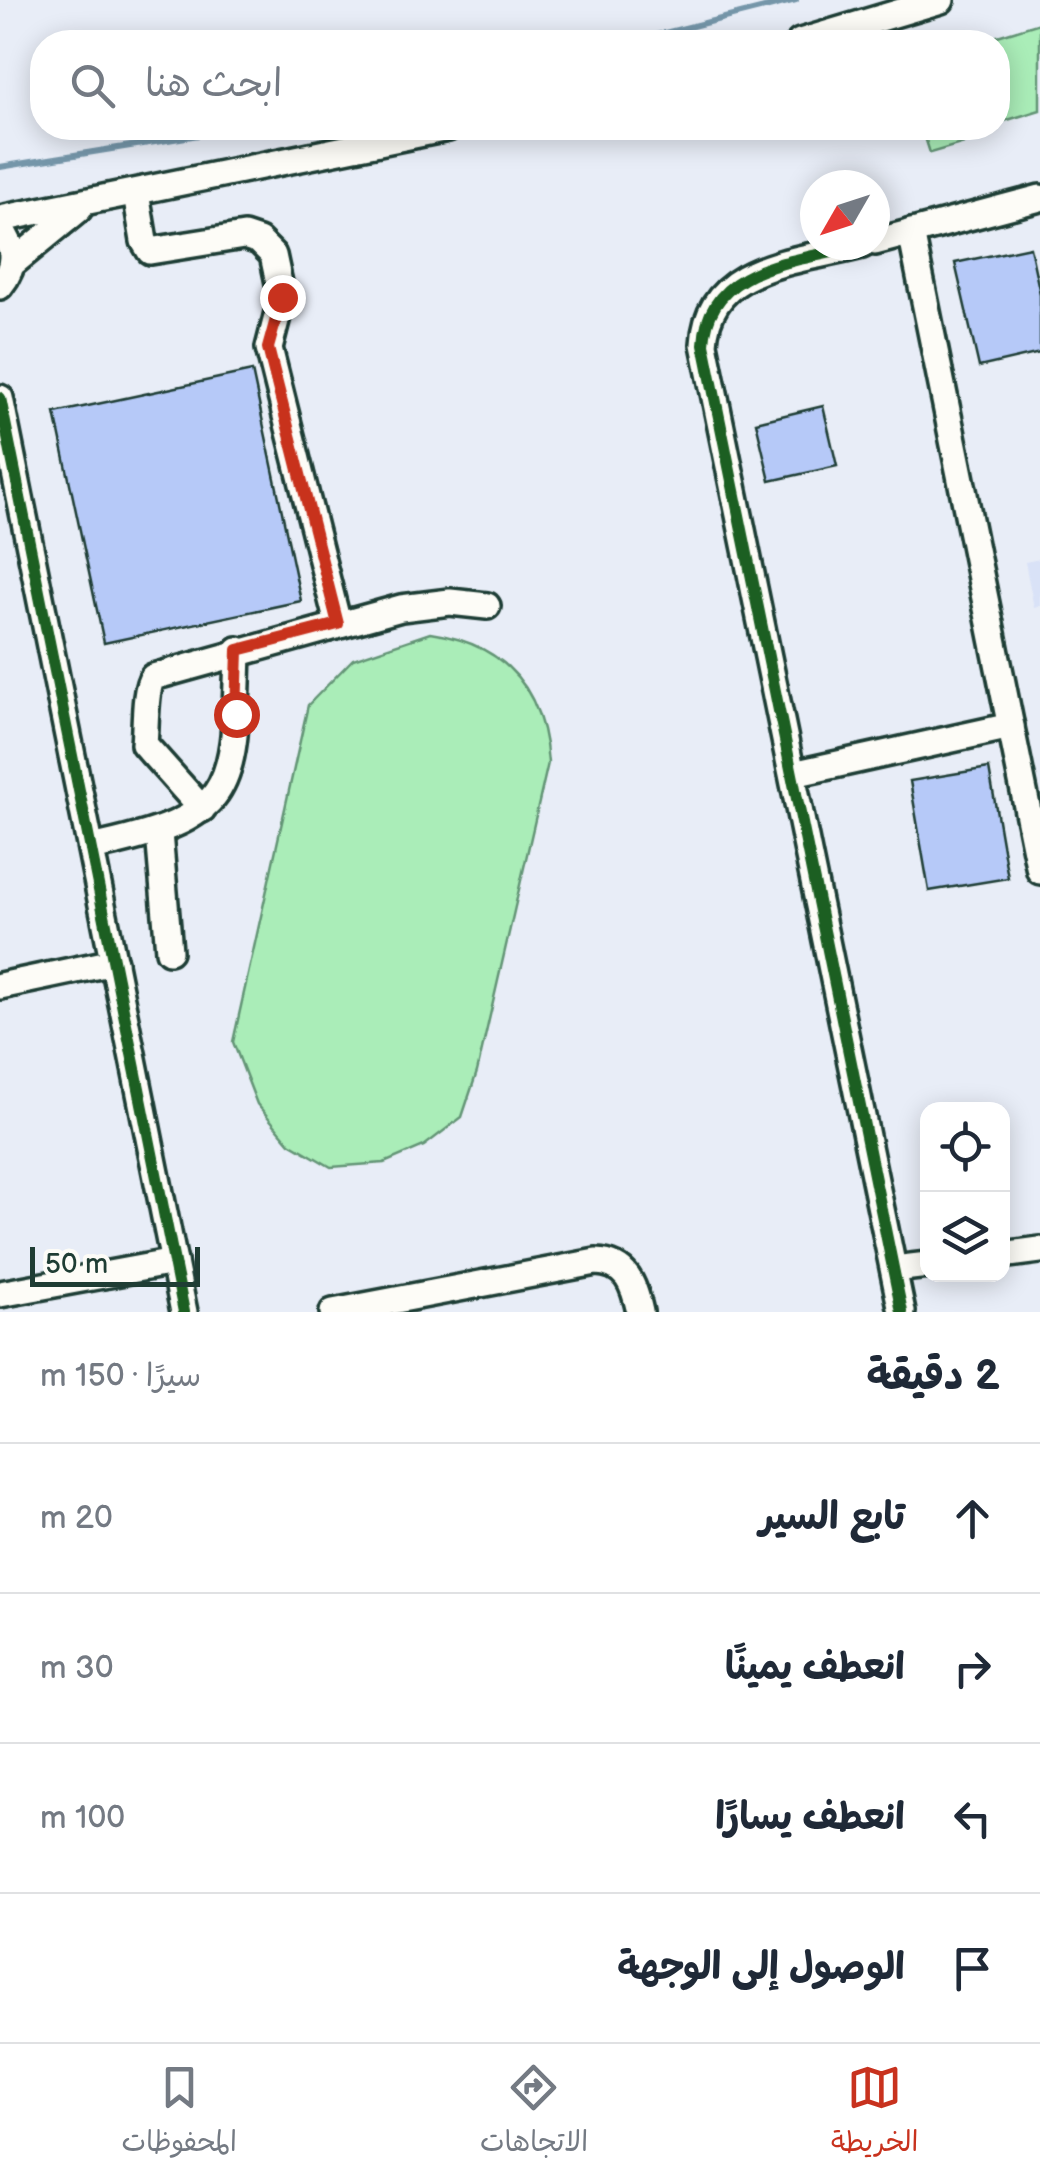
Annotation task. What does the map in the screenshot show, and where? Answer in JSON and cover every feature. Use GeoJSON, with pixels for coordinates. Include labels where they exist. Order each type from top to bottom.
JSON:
{"type":"FeatureCollection","features":[{"type":"Feature","properties":{"kind":"street"},"geometry":{"type":"LineString","coordinates":[[840,30],[941,0]]}},
{"type":"Feature","properties":{"kind":"street"},"geometry":{"type":"LineString","coordinates":[[0,218],[87,204],[390,140]]}},
{"type":"Feature","properties":{"kind":"street"},"geometry":{"type":"LineString","coordinates":[[136,193],[144,241],[150,252],[244,236],[259,241],[272,255],[282,297],[268,348],[338,624]]}},
{"type":"Feature","properties":{"kind":"street"},"geometry":{"type":"LineString","coordinates":[[890,238],[1040,198]]}},
{"type":"Feature","properties":{"kind":"street"},"geometry":{"type":"LineString","coordinates":[[7,275],[87,204]]}},
{"type":"Feature","properties":{"kind":"street"},"geometry":{"type":"LineString","coordinates":[[0,228],[12,250],[0,301]]}},
{"type":"Feature","properties":{"kind":"street"},"geometry":{"type":"LineString","coordinates":[[911,232],[1040,871]]}},
{"type":"Feature","properties":{"kind":"street"},"geometry":{"type":"LineString","coordinates":[[805,260],[745,276],[727,287],[705,323],[704,344],[902,1312]]}},
{"type":"Feature","properties":{"kind":"street"},"geometry":{"type":"LineString","coordinates":[[0,398],[6,462],[91,848],[184,1312]]}},
{"type":"Feature","properties":{"kind":"street"},"geometry":{"type":"LineString","coordinates":[[202,809],[144,744],[149,723],[146,689],[160,674],[238,650],[426,604],[487,606]]}},
{"type":"Feature","properties":{"kind":"street"},"geometry":{"type":"LineString","coordinates":[[91,848],[160,833],[202,809],[231,764],[238,650]]}},
{"type":"Feature","properties":{"kind":"street"},"geometry":{"type":"LineString","coordinates":[[792,774],[1011,726]]}},
{"type":"Feature","properties":{"kind":"street"},"geometry":{"type":"LineString","coordinates":[[160,833],[169,951]]}},
{"type":"Feature","properties":{"kind":"street"},"geometry":{"type":"LineString","coordinates":[[0,986],[114,962]]}},
{"type":"Feature","properties":{"kind":"street"},"geometry":{"type":"LineString","coordinates":[[1010,1254],[1040,1250]]}},
{"type":"Feature","properties":{"kind":"street"},"geometry":{"type":"LineString","coordinates":[[0,1294],[174,1262]]}},
{"type":"Feature","properties":{"kind":"street"},"geometry":{"type":"LineString","coordinates":[[333,1312],[423,1302],[609,1262],[634,1283],[640,1312]]}},
{"type":"Feature","properties":{"kind":"street"},"geometry":{"type":"LineString","coordinates":[[894,1269],[920,1266]]}},
{"type":"Feature","properties":{"kind":"shaded area"},"geometry":{"type":"Polygon","coordinates":[[[1040,559],[1040,606],[1034,608],[1025,562],[1040,559]]]}},
{"type":"Feature","properties":{"kind":"green space"},"geometry":{"type":"Polygon","coordinates":[[[1040,23],[1040,110],[1010,119],[1010,32],[1040,23]]]}},
{"type":"Feature","properties":{"kind":"green space"},"geometry":{"type":"Polygon","coordinates":[[[926,140],[975,140],[930,153],[926,140]]]}},
{"type":"Feature","properties":{"kind":"green space"},"geometry":{"type":"Polygon","coordinates":[[[430,633],[479,648],[515,674],[538,713],[548,763],[477,1072],[462,1117],[424,1146],[384,1163],[331,1167],[290,1143],[257,1104],[233,1042],[308,705],[353,659],[430,633]]]}},
{"type":"Feature","properties":{"kind":"building"},"geometry":{"type":"Polygon","coordinates":[[[1030,247],[1040,294],[1040,353],[979,367],[955,263],[1030,247]]]}},
{"type":"Feature","properties":{"kind":"building"},"geometry":{"type":"Polygon","coordinates":[[[252,371],[301,601],[104,643],[55,413],[252,371]]]}},
{"type":"Feature","properties":{"kind":"building"},"geometry":{"type":"Polygon","coordinates":[[[823,406],[837,466],[770,481],[756,422],[823,406]]]}},
{"type":"Feature","properties":{"kind":"building"},"geometry":{"type":"Polygon","coordinates":[[[989,768],[1008,878],[929,891],[910,781],[989,768]]]}},
{"type":"Feature","properties":{"kind":"waterway"},"geometry":{"type":"LineString","coordinates":[[677,30],[796,0]]}},
{"type":"Feature","properties":{"kind":"waterway"},"geometry":{"type":"LineString","coordinates":[[0,167],[168,140]]}},
{"type":"Feature","properties":{"kind":"cycle path"},"geometry":{"type":"LineString","coordinates":[[800,259],[761,270],[722,297],[709,317],[704,344],[902,1312]]}},
{"type":"Feature","properties":{"kind":"cycle path"},"geometry":{"type":"LineString","coordinates":[[0,398],[184,1312]]}},
{"type":"Feature","properties":{"kind":"route"},"geometry":{"type":"LineString","coordinates":[[236,714],[238,650],[338,624],[268,348],[270,328],[282,297]]}}]}
